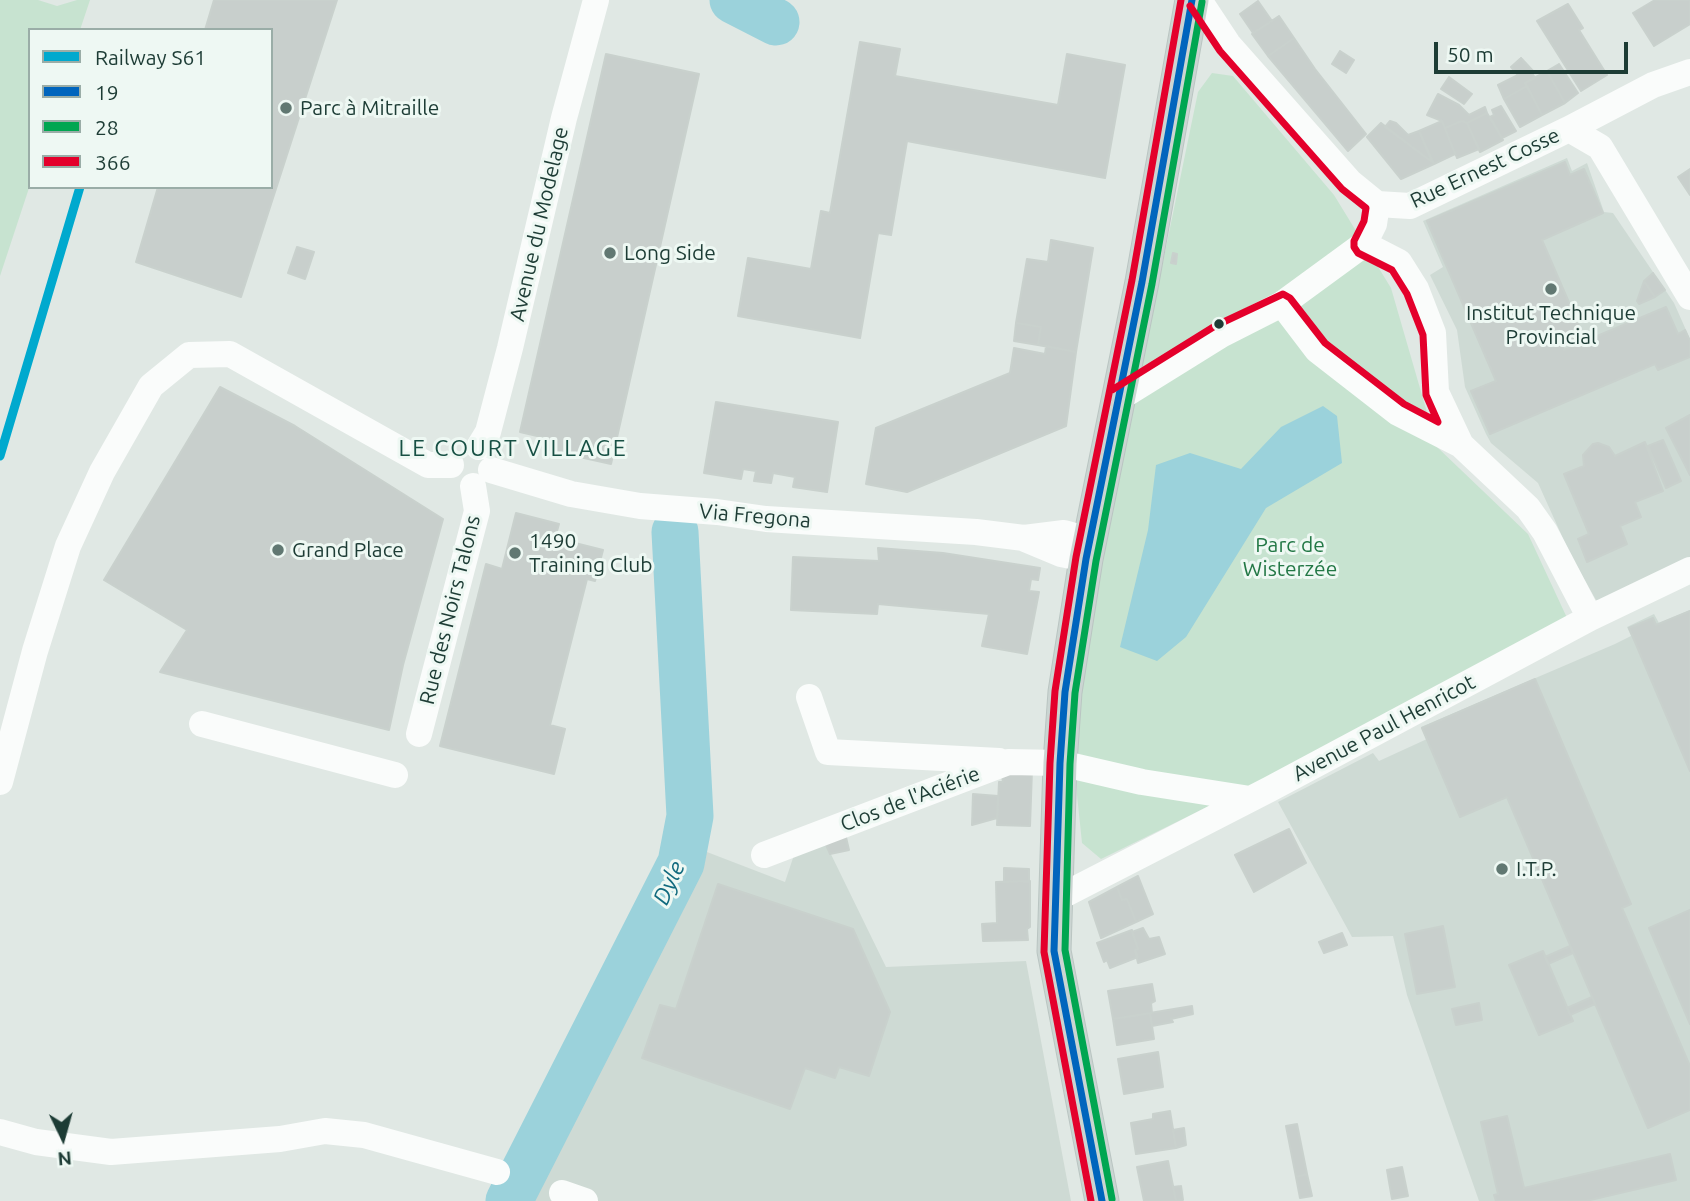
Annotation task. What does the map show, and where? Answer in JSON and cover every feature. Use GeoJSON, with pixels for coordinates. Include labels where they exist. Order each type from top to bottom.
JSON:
{"type":"FeatureCollection","features":[{"type":"Feature","properties":{"kind":"main road"},"geometry":{"type":"LineString","coordinates":[[1102,1201],[1054,951],[1065,692],[1088,549],[1142,282],[1192,0]]}},
{"type":"Feature","properties":{"kind":"street","name":"Avenue du Modelage"},"geometry":{"type":"LineString","coordinates":[[481,467],[564,118],[596,0]]}},
{"type":"Feature","properties":{"kind":"street"},"geometry":{"type":"LineString","coordinates":[[1118,399],[1221,335],[1282,304],[1364,244],[1374,224],[1377,204],[1350,182],[1228,44],[1199,0]]}},
{"type":"Feature","properties":{"kind":"street"},"geometry":{"type":"LineString","coordinates":[[1569,129],[1653,85],[1690,72]]}},
{"type":"Feature","properties":{"kind":"street","name":"Rue Ernest Cosse"},"geometry":{"type":"LineString","coordinates":[[1377,204],[1410,206],[1569,129],[1600,147],[1690,297]]}},
{"type":"Feature","properties":{"kind":"street"},"geometry":{"type":"LineString","coordinates":[[1364,244],[1399,262],[1416,289],[1433,332],[1436,392],[1461,445]]}},
{"type":"Feature","properties":{"kind":"street"},"geometry":{"type":"LineString","coordinates":[[1282,304],[1317,350],[1398,413],[1461,445],[1528,508],[1545,532],[1590,618]]}},
{"type":"Feature","properties":{"kind":"street"},"geometry":{"type":"LineString","coordinates":[[0,782],[35,651],[68,546],[102,472],[151,386],[189,355],[230,354],[428,465],[451,465],[452,458],[466,445],[481,467]]}},
{"type":"Feature","properties":{"kind":"street","name":"Via Fregona"},"geometry":{"type":"LineString","coordinates":[[481,467],[571,494],[640,506],[766,519],[976,532],[1024,538],[1061,554],[1088,549]]}},
{"type":"Feature","properties":{"kind":"street","name":"Rue des Noirs Talons"},"geometry":{"type":"LineString","coordinates":[[419,734],[475,523],[481,467]]}},
{"type":"Feature","properties":{"kind":"street","name":"Avenue Paul Henricot"},"geometry":{"type":"LineString","coordinates":[[1055,900],[1590,618],[1690,570]]}},
{"type":"Feature","properties":{"kind":"street"},"geometry":{"type":"LineString","coordinates":[[809,697],[828,752],[1008,762]]}},
{"type":"Feature","properties":{"kind":"street"},"geometry":{"type":"LineString","coordinates":[[202,724],[395,775]]}},
{"type":"Feature","properties":{"kind":"street","name":"Clos de l'Aciérie"},"geometry":{"type":"LineString","coordinates":[[764,855],[1008,762],[1060,763]]}},
{"type":"Feature","properties":{"kind":"street"},"geometry":{"type":"LineString","coordinates":[[1060,763],[1142,782],[1250,799]]}},
{"type":"Feature","properties":{"kind":"street"},"geometry":{"type":"LineString","coordinates":[[0,1132],[36,1142],[111,1152],[280,1139],[325,1131],[364,1135],[496,1172]]}},
{"type":"Feature","properties":{"kind":"shaded area","name":"Institut Technique Provincial"},"geometry":{"type":"Polygon","coordinates":[[[1567,158],[1572,171],[1587,163],[1604,212],[1613,213],[1674,303],[1690,339],[1690,558],[1608,600],[1596,600],[1571,556],[1538,483],[1491,443],[1486,434],[1465,387],[1457,330],[1430,275],[1443,267],[1423,221],[1567,158]]]}},
{"type":"Feature","properties":{"kind":"shaded area","name":"I.T.P."},"geometry":{"type":"Polygon","coordinates":[[[1690,610],[1690,1201],[1479,1201],[1407,995],[1393,936],[1352,937],[1278,802],[1373,753],[1379,761],[1427,739],[1421,727],[1615,644],[1631,636],[1627,627],[1654,614],[1659,623],[1690,610]]]}},
{"type":"Feature","properties":{"kind":"shaded area"},"geometry":{"type":"Polygon","coordinates":[[[824,840],[886,967],[1026,961],[1071,1201],[533,1201],[707,852],[785,882],[795,852],[824,840]]]}},
{"type":"Feature","properties":{"kind":"green space"},"geometry":{"type":"Polygon","coordinates":[[[0,0],[38,0],[57,6],[77,0],[90,0],[81,28],[28,28],[29,189],[0,276],[0,0]]]}},
{"type":"Feature","properties":{"kind":"green space","name":"Parc de Wisterzée"},"geometry":{"type":"Polygon","coordinates":[[[1212,73],[1233,76],[1334,195],[1391,288],[1437,447],[1528,534],[1568,620],[1244,789],[1101,859],[1082,843],[1077,795],[1077,692],[1198,92],[1212,73]]]}},
{"type":"Feature","properties":{"kind":"water"},"geometry":{"type":"Polygon","coordinates":[[[1323,406],[1337,416],[1342,463],[1266,508],[1186,637],[1157,661],[1120,647],[1148,530],[1156,465],[1190,453],[1241,469],[1281,427],[1323,406]]]}},
{"type":"Feature","properties":{"kind":"building","name":"Parc à Mitraille"},"geometry":{"type":"Polygon","coordinates":[[[214,0],[337,0],[241,297],[136,262],[157,189],[273,189],[273,28],[206,28],[214,0]]]}},
{"type":"Feature","properties":{"kind":"building"},"geometry":{"type":"Polygon","coordinates":[[[1655,0],[1690,0],[1690,24],[1654,46],[1633,13],[1655,0]]]}},
{"type":"Feature","properties":{"kind":"building"},"geometry":{"type":"Polygon","coordinates":[[[1258,1],[1272,21],[1253,33],[1240,14],[1258,1]]]}},
{"type":"Feature","properties":{"kind":"building"},"geometry":{"type":"Polygon","coordinates":[[[1568,4],[1583,28],[1579,30],[1607,75],[1581,91],[1537,21],[1568,4]]]}},
{"type":"Feature","properties":{"kind":"building"},"geometry":{"type":"Polygon","coordinates":[[[1279,16],[1294,38],[1268,56],[1252,34],[1279,16]]]}},
{"type":"Feature","properties":{"kind":"building"},"geometry":{"type":"Polygon","coordinates":[[[1294,38],[1366,134],[1348,151],[1268,56],[1294,38]]]}},
{"type":"Feature","properties":{"kind":"building"},"geometry":{"type":"Polygon","coordinates":[[[860,42],[900,49],[895,76],[1058,105],[1067,54],[1125,65],[1105,178],[907,141],[891,235],[878,233],[860,338],[738,316],[748,258],[811,269],[821,211],[830,213],[860,42]]]}},
{"type":"Feature","properties":{"kind":"building"},"geometry":{"type":"Polygon","coordinates":[[[1340,51],[1354,60],[1346,73],[1332,64],[1340,51]]]}},
{"type":"Feature","properties":{"kind":"building","name":"Long Side"},"geometry":{"type":"Polygon","coordinates":[[[606,54],[699,74],[611,464],[548,450],[550,439],[520,432],[606,54]]]}},
{"type":"Feature","properties":{"kind":"building"},"geometry":{"type":"Polygon","coordinates":[[[1521,58],[1534,72],[1532,73],[1535,78],[1525,83],[1527,86],[1504,99],[1498,85],[1518,75],[1511,67],[1521,58]]]}},
{"type":"Feature","properties":{"kind":"building"},"geometry":{"type":"Polygon","coordinates":[[[1559,64],[1578,93],[1565,103],[1547,71],[1559,64]]]}},
{"type":"Feature","properties":{"kind":"building"},"geometry":{"type":"Polygon","coordinates":[[[1547,71],[1565,103],[1542,115],[1525,83],[1547,71]]]}},
{"type":"Feature","properties":{"kind":"building"},"geometry":{"type":"Polygon","coordinates":[[[1449,77],[1472,94],[1464,104],[1441,89],[1449,77]]]}},
{"type":"Feature","properties":{"kind":"building"},"geometry":{"type":"Polygon","coordinates":[[[1527,86],[1542,115],[1520,127],[1504,99],[1527,86]]]}},
{"type":"Feature","properties":{"kind":"building"},"geometry":{"type":"Polygon","coordinates":[[[1438,94],[1459,105],[1469,115],[1485,107],[1487,113],[1467,123],[1462,121],[1445,128],[1442,121],[1427,115],[1438,94]]]}},
{"type":"Feature","properties":{"kind":"building"},"geometry":{"type":"Polygon","coordinates":[[[1501,106],[1516,131],[1502,138],[1490,117],[1494,115],[1492,110],[1501,106]]]}},
{"type":"Feature","properties":{"kind":"building"},"geometry":{"type":"Polygon","coordinates":[[[1487,113],[1503,140],[1480,152],[1467,123],[1487,113]]]}},
{"type":"Feature","properties":{"kind":"building"},"geometry":{"type":"Polygon","coordinates":[[[1390,121],[1396,123],[1408,135],[1419,131],[1432,162],[1385,127],[1390,121]]]}},
{"type":"Feature","properties":{"kind":"building"},"geometry":{"type":"Polygon","coordinates":[[[1442,121],[1455,154],[1434,164],[1419,131],[1442,121]]]}},
{"type":"Feature","properties":{"kind":"building"},"geometry":{"type":"Polygon","coordinates":[[[1462,121],[1467,123],[1479,149],[1457,158],[1445,128],[1462,121]]]}},
{"type":"Feature","properties":{"kind":"building"},"geometry":{"type":"Polygon","coordinates":[[[1381,123],[1434,164],[1401,179],[1367,137],[1381,123]]]}},
{"type":"Feature","properties":{"kind":"building","name":"Institut Technique Provincial"},"geometry":{"type":"Polygon","coordinates":[[[1565,162],[1570,175],[1584,169],[1603,213],[1542,240],[1583,335],[1561,344],[1564,350],[1666,307],[1678,334],[1685,330],[1690,341],[1690,357],[1658,370],[1655,364],[1490,434],[1471,391],[1496,381],[1427,221],[1565,162]]]}},
{"type":"Feature","properties":{"kind":"building"},"geometry":{"type":"Polygon","coordinates":[[[1690,169],[1690,195],[1678,177],[1690,169]]]}},
{"type":"Feature","properties":{"kind":"building"},"geometry":{"type":"Polygon","coordinates":[[[1051,240],[1093,248],[1076,352],[1038,345],[1041,327],[1016,323],[1027,259],[1048,262],[1051,240]]]}},
{"type":"Feature","properties":{"kind":"building"},"geometry":{"type":"Polygon","coordinates":[[[297,247],[314,252],[305,279],[288,273],[297,247]]]}},
{"type":"Feature","properties":{"kind":"building"},"geometry":{"type":"Polygon","coordinates":[[[1173,253],[1177,254],[1176,264],[1171,263],[1173,253]]]}},
{"type":"Feature","properties":{"kind":"building"},"geometry":{"type":"Polygon","coordinates":[[[1653,273],[1665,290],[1655,297],[1644,281],[1653,273]]]}},
{"type":"Feature","properties":{"kind":"building"},"geometry":{"type":"Polygon","coordinates":[[[1644,281],[1655,297],[1639,304],[1637,301],[1644,281]]]}},
{"type":"Feature","properties":{"kind":"building"},"geometry":{"type":"Polygon","coordinates":[[[1016,323],[1041,327],[1038,345],[1014,341],[1016,323]]]}},
{"type":"Feature","properties":{"kind":"building"},"geometry":{"type":"Polygon","coordinates":[[[1046,346],[1076,352],[1066,426],[907,492],[866,484],[876,428],[1010,373],[1014,348],[1045,354],[1046,346]]]}},
{"type":"Feature","properties":{"kind":"building","name":"Grand Place"},"geometry":{"type":"Polygon","coordinates":[[[220,387],[295,426],[443,519],[403,665],[389,730],[160,672],[187,630],[104,580],[220,387]]]}},
{"type":"Feature","properties":{"kind":"building"},"geometry":{"type":"Polygon","coordinates":[[[716,402],[838,422],[827,492],[793,487],[795,477],[773,473],[771,483],[754,481],[756,471],[743,469],[741,479],[704,473],[716,402]]]}},
{"type":"Feature","properties":{"kind":"building"},"geometry":{"type":"Polygon","coordinates":[[[1690,415],[1690,475],[1666,428],[1690,415]]]}},
{"type":"Feature","properties":{"kind":"building"},"geometry":{"type":"Polygon","coordinates":[[[1663,440],[1681,481],[1666,488],[1648,446],[1663,440]]]}},
{"type":"Feature","properties":{"kind":"building"},"geometry":{"type":"Polygon","coordinates":[[[1645,442],[1663,491],[1635,502],[1641,517],[1620,526],[1627,544],[1587,562],[1578,539],[1589,534],[1564,474],[1584,466],[1583,455],[1593,444],[1609,447],[1615,456],[1645,442]]]}},
{"type":"Feature","properties":{"kind":"building"},"geometry":{"type":"Polygon","coordinates":[[[516,513],[559,524],[555,538],[603,550],[595,581],[587,579],[550,725],[565,729],[554,774],[440,746],[486,564],[502,569],[516,513]]]}},
{"type":"Feature","properties":{"kind":"building"},"geometry":{"type":"Polygon","coordinates":[[[878,548],[943,553],[1040,568],[1038,580],[1031,579],[1029,591],[1039,592],[1027,654],[982,646],[989,614],[878,604],[877,614],[791,610],[793,557],[879,561],[878,548]]]}},
{"type":"Feature","properties":{"kind":"building"},"geometry":{"type":"Polygon","coordinates":[[[1690,611],[1690,771],[1629,628],[1653,618],[1656,625],[1690,611]]]}},
{"type":"Feature","properties":{"kind":"building"},"geometry":{"type":"Polygon","coordinates":[[[1535,679],[1631,904],[1622,908],[1690,1066],[1690,1110],[1648,1128],[1507,797],[1460,817],[1422,728],[1535,679]]]}},
{"type":"Feature","properties":{"kind":"building"},"geometry":{"type":"Polygon","coordinates":[[[1032,770],[1030,826],[997,825],[999,782],[1003,782],[1002,776],[1032,770]]]}},
{"type":"Feature","properties":{"kind":"building"},"geometry":{"type":"Polygon","coordinates":[[[973,794],[998,796],[997,818],[972,825],[973,794]]]}},
{"type":"Feature","properties":{"kind":"building"},"geometry":{"type":"Polygon","coordinates":[[[1289,829],[1306,863],[1254,892],[1235,855],[1289,829]]]}},
{"type":"Feature","properties":{"kind":"building"},"geometry":{"type":"Polygon","coordinates":[[[845,833],[849,850],[830,854],[824,840],[845,833]]]}},
{"type":"Feature","properties":{"kind":"building"},"geometry":{"type":"Polygon","coordinates":[[[1004,868],[1029,869],[1029,881],[1004,882],[1004,868]]]}},
{"type":"Feature","properties":{"kind":"building"},"geometry":{"type":"Polygon","coordinates":[[[1138,876],[1153,914],[1136,922],[1127,899],[1122,900],[1117,887],[1138,876]]]}},
{"type":"Feature","properties":{"kind":"building"},"geometry":{"type":"Polygon","coordinates":[[[1030,881],[1028,940],[983,941],[982,924],[997,923],[996,882],[1030,881]]]}},
{"type":"Feature","properties":{"kind":"building"},"geometry":{"type":"Polygon","coordinates":[[[718,884],[853,929],[890,1012],[869,1076],[839,1067],[835,1078],[805,1068],[790,1109],[642,1058],[660,1005],[676,1009],[718,884]]]}},
{"type":"Feature","properties":{"kind":"building"},"geometry":{"type":"Polygon","coordinates":[[[1117,887],[1122,900],[1127,899],[1136,922],[1101,938],[1089,902],[1117,887]]]}},
{"type":"Feature","properties":{"kind":"building"},"geometry":{"type":"Polygon","coordinates":[[[1690,910],[1690,1024],[1649,928],[1690,910]]]}},
{"type":"Feature","properties":{"kind":"building"},"geometry":{"type":"Polygon","coordinates":[[[1443,926],[1455,987],[1417,994],[1405,934],[1443,926]]]}},
{"type":"Feature","properties":{"kind":"building"},"geometry":{"type":"Polygon","coordinates":[[[1143,928],[1149,939],[1159,937],[1165,954],[1138,963],[1135,950],[1138,949],[1132,932],[1143,928]]]}},
{"type":"Feature","properties":{"kind":"building"},"geometry":{"type":"Polygon","coordinates":[[[1132,930],[1138,957],[1110,968],[1107,960],[1104,962],[1097,943],[1132,930]]]}},
{"type":"Feature","properties":{"kind":"building"},"geometry":{"type":"Polygon","coordinates":[[[1342,933],[1347,945],[1324,953],[1319,942],[1342,933]]]}},
{"type":"Feature","properties":{"kind":"building"},"geometry":{"type":"Polygon","coordinates":[[[1570,946],[1573,953],[1548,964],[1545,957],[1570,946]]]}},
{"type":"Feature","properties":{"kind":"building"},"geometry":{"type":"Polygon","coordinates":[[[1543,951],[1573,1021],[1539,1035],[1509,965],[1543,951]]]}},
{"type":"Feature","properties":{"kind":"building"},"geometry":{"type":"Polygon","coordinates":[[[1152,984],[1155,1001],[1151,1003],[1152,1013],[1113,1019],[1108,991],[1152,984]]]}},
{"type":"Feature","properties":{"kind":"building"},"geometry":{"type":"Polygon","coordinates":[[[1592,997],[1595,1004],[1570,1015],[1567,1008],[1592,997]]]}},
{"type":"Feature","properties":{"kind":"building"},"geometry":{"type":"Polygon","coordinates":[[[1479,1003],[1482,1020],[1456,1025],[1452,1009],[1479,1003]]]}},
{"type":"Feature","properties":{"kind":"building"},"geometry":{"type":"Polygon","coordinates":[[[1192,1006],[1193,1014],[1152,1026],[1150,1013],[1192,1006]]]}},
{"type":"Feature","properties":{"kind":"building"},"geometry":{"type":"Polygon","coordinates":[[[1150,1013],[1154,1039],[1117,1045],[1113,1019],[1150,1013]]]}},
{"type":"Feature","properties":{"kind":"building"},"geometry":{"type":"Polygon","coordinates":[[[1158,1052],[1163,1087],[1124,1094],[1118,1059],[1158,1052]]]}},
{"type":"Feature","properties":{"kind":"building"},"geometry":{"type":"Polygon","coordinates":[[[1170,1111],[1176,1148],[1136,1154],[1131,1123],[1153,1119],[1153,1114],[1170,1111]]]}},
{"type":"Feature","properties":{"kind":"building"},"geometry":{"type":"Polygon","coordinates":[[[1507,1116],[1524,1188],[1670,1154],[1676,1180],[1586,1201],[1496,1201],[1494,1195],[1498,1194],[1481,1122],[1507,1116]]]}},
{"type":"Feature","properties":{"kind":"building"},"geometry":{"type":"Polygon","coordinates":[[[1297,1124],[1307,1174],[1296,1177],[1286,1126],[1297,1124]]]}},
{"type":"Feature","properties":{"kind":"building"},"geometry":{"type":"Polygon","coordinates":[[[1184,1128],[1186,1145],[1176,1148],[1173,1130],[1184,1128]]]}},
{"type":"Feature","properties":{"kind":"building"},"geometry":{"type":"Polygon","coordinates":[[[1168,1161],[1176,1201],[1144,1201],[1137,1167],[1168,1161]]]}},
{"type":"Feature","properties":{"kind":"building"},"geometry":{"type":"Polygon","coordinates":[[[1402,1167],[1408,1196],[1392,1199],[1387,1170],[1402,1167]]]}},
{"type":"Feature","properties":{"kind":"building"},"geometry":{"type":"Polygon","coordinates":[[[1307,1174],[1312,1196],[1300,1198],[1296,1177],[1307,1174]]]}},
{"type":"Feature","properties":{"kind":"building"},"geometry":{"type":"Polygon","coordinates":[[[1181,1186],[1183,1200],[1176,1201],[1173,1187],[1181,1186]]]}},
{"type":"Feature","properties":{"kind":"waterway","name":"Dyle"},"geometry":{"type":"LineString","coordinates":[[733,0],[776,22]]}},
{"type":"Feature","properties":{"kind":"waterway","name":"Dyle"},"geometry":{"type":"LineString","coordinates":[[509,1201],[681,863],[690,816],[675,532]]}},
{"type":"Feature","properties":{"kind":"rail line","name":"S61"},"geometry":{"type":"LineString","coordinates":[[0,456],[79,189]]}},
{"type":"Feature","properties":{"kind":"transit line","name":"366"},"geometry":{"type":"LineString","coordinates":[[1091,1201],[1044,952],[1055,691],[1076,557],[1132,280],[1181,0]]}},
{"type":"Feature","properties":{"kind":"transit line","name":"19"},"geometry":{"type":"LineString","coordinates":[[1102,1201],[1054,951],[1065,692],[1086,559],[1142,282],[1192,0]]}},
{"type":"Feature","properties":{"kind":"transit line","name":"28"},"geometry":{"type":"LineString","coordinates":[[1112,1199],[1065,950],[1070,764],[1075,693],[1096,561],[1152,284],[1202,2]]}},
{"type":"Feature","properties":{"kind":"transit line","name":"366"},"geometry":{"type":"LineString","coordinates":[[1112,390],[1215,326],[1283,294],[1290,298],[1325,343],[1404,404],[1438,422],[1426,395],[1423,335],[1407,294],[1392,270],[1358,253],[1354,247],[1366,208],[1342,189],[1220,51],[1190,6]]}},
{"type":"Feature","properties":{"kind":"place","name":"Parc à Mitraille"},"geometry":{"type":"Point","coordinates":[286,108]}},
{"type":"Feature","properties":{"kind":"place","name":"Long Side"},"geometry":{"type":"Point","coordinates":[610,253]}},
{"type":"Feature","properties":{"kind":"place","name":"Institut Technique Provincial"},"geometry":{"type":"Point","coordinates":[1551,289]}},
{"type":"Feature","properties":{"kind":"place","name":"Grand Place"},"geometry":{"type":"Point","coordinates":[278,550]}},
{"type":"Feature","properties":{"kind":"place","name":"1490 Training Club"},"geometry":{"type":"Point","coordinates":[515,553]}},
{"type":"Feature","properties":{"kind":"place","name":"I.T.P."},"geometry":{"type":"Point","coordinates":[1502,869]}},
{"type":"Feature","properties":{"kind":"district","name":"LE COURT VILLAGE"},"geometry":{"type":"Point","coordinates":[513,448]}}]}
